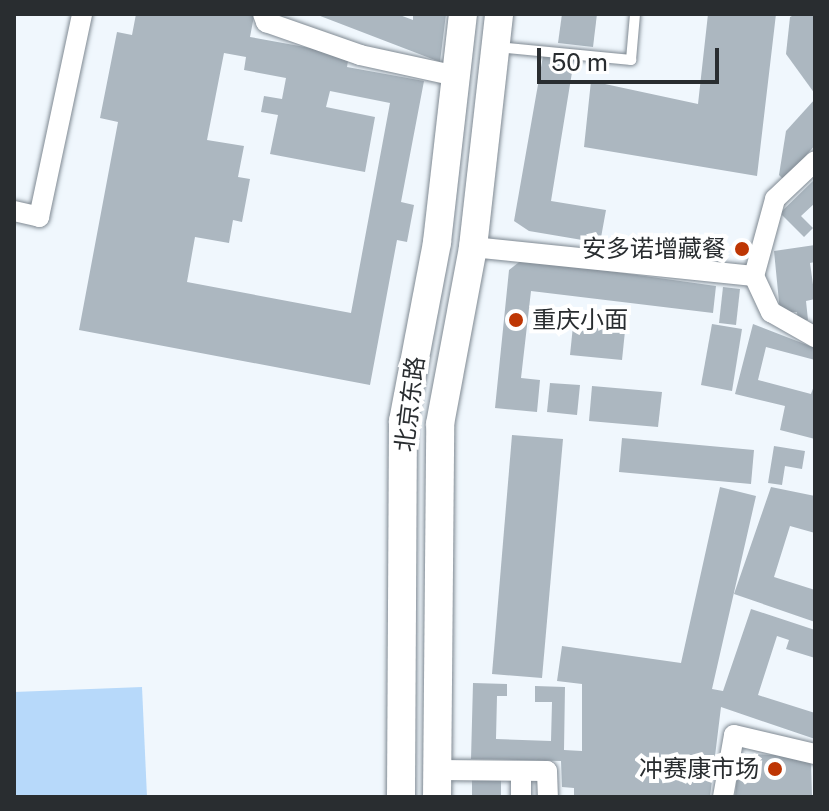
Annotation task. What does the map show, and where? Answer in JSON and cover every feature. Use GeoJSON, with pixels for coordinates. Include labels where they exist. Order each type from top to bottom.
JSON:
{"type":"FeatureCollection","features":[{"type":"Feature","properties":{"kind":"main road","name":"北京东路"},"geometry":{"type":"LineString","coordinates":[[401,797],[403,421],[437,242],[463,14]]}},
{"type":"Feature","properties":{"kind":"main road","name":"北京东路"},"geometry":{"type":"LineString","coordinates":[[438,784],[440,424],[473,247],[499,14]]}},
{"type":"Feature","properties":{"kind":"street"},"geometry":{"type":"LineString","coordinates":[[14,211],[39,217],[82,14]]}},
{"type":"Feature","properties":{"kind":"street"},"geometry":{"type":"LineString","coordinates":[[263,14],[266,22],[360,55],[456,76]]}},
{"type":"Feature","properties":{"kind":"street"},"geometry":{"type":"LineString","coordinates":[[815,161],[775,199],[754,276],[771,312],[815,337]]}},
{"type":"Feature","properties":{"kind":"street"},"geometry":{"type":"LineString","coordinates":[[473,247],[754,276]]}},
{"type":"Feature","properties":{"kind":"street"},"geometry":{"type":"LineString","coordinates":[[723,797],[734,735],[815,754]]}},
{"type":"Feature","properties":{"kind":"street"},"geometry":{"type":"LineString","coordinates":[[438,784],[521,771],[547,771],[548,797]]}},
{"type":"Feature","properties":{"kind":"street"},"geometry":{"type":"LineString","coordinates":[[521,771],[521,797]]}},
{"type":"Feature","properties":{"kind":"lane"},"geometry":{"type":"LineString","coordinates":[[495,46],[631,60],[635,14]]}},
{"type":"Feature","properties":{"kind":"shaded area"},"geometry":{"type":"Polygon","coordinates":[[[142,687],[147,797],[14,797],[14,692],[142,687]]]}},
{"type":"Feature","properties":{"kind":"building"},"geometry":{"type":"Polygon","coordinates":[[[136,14],[254,16],[250,37],[349,55],[347,67],[424,81],[401,202],[414,205],[407,242],[397,240],[370,385],[79,330],[118,122],[100,118],[117,32],[132,35],[136,14]],[[224,53],[207,140],[244,146],[238,177],[250,179],[242,222],[233,220],[229,243],[195,237],[187,282],[351,313],[390,103],[330,91],[326,107],[375,117],[365,172],[270,154],[278,115],[261,112],[264,96],[282,99],[286,78],[244,70],[246,57],[224,53]]]}},
{"type":"Feature","properties":{"kind":"building"},"geometry":{"type":"Polygon","coordinates":[[[315,14],[397,14],[413,20],[413,14],[446,14],[440,62],[315,14]]]}},
{"type":"Feature","properties":{"kind":"building"},"geometry":{"type":"Polygon","coordinates":[[[562,14],[597,14],[593,47],[558,43],[562,14]]]}},
{"type":"Feature","properties":{"kind":"building"},"geometry":{"type":"Polygon","coordinates":[[[708,14],[776,14],[757,176],[584,147],[591,81],[698,104],[708,14]]]}},
{"type":"Feature","properties":{"kind":"building"},"geometry":{"type":"Polygon","coordinates":[[[815,14],[815,94],[786,54],[790,17],[815,14]]]}},
{"type":"Feature","properties":{"kind":"building"},"geometry":{"type":"Polygon","coordinates":[[[543,56],[574,60],[551,201],[606,210],[600,243],[529,231],[514,221],[543,56]]]}},
{"type":"Feature","properties":{"kind":"building"},"geometry":{"type":"Polygon","coordinates":[[[815,99],[815,145],[785,181],[779,175],[786,131],[815,99]]]}},
{"type":"Feature","properties":{"kind":"building"},"geometry":{"type":"Polygon","coordinates":[[[815,179],[815,203],[801,216],[813,228],[804,237],[780,213],[815,179]]]}},
{"type":"Feature","properties":{"kind":"building"},"geometry":{"type":"Polygon","coordinates":[[[815,245],[815,262],[810,263],[815,299],[806,301],[808,320],[798,321],[797,312],[780,312],[774,251],[815,245]]]}},
{"type":"Feature","properties":{"kind":"building"},"geometry":{"type":"Polygon","coordinates":[[[523,259],[716,286],[713,313],[531,291],[521,378],[540,380],[537,412],[495,408],[509,270],[523,259]]]}},
{"type":"Feature","properties":{"kind":"building"},"geometry":{"type":"Polygon","coordinates":[[[723,287],[740,289],[736,325],[719,323],[723,287]]]}},
{"type":"Feature","properties":{"kind":"building"},"geometry":{"type":"Polygon","coordinates":[[[712,324],[742,329],[732,391],[701,385],[712,324]]]}},
{"type":"Feature","properties":{"kind":"building"},"geometry":{"type":"Polygon","coordinates":[[[753,324],[815,348],[815,360],[766,347],[758,380],[811,394],[815,383],[815,439],[780,430],[785,406],[735,394],[753,324]]]}},
{"type":"Feature","properties":{"kind":"building"},"geometry":{"type":"Polygon","coordinates":[[[573,326],[625,331],[622,360],[570,355],[573,326]]]}},
{"type":"Feature","properties":{"kind":"building"},"geometry":{"type":"Polygon","coordinates":[[[550,383],[580,385],[577,415],[547,412],[550,383]]]}},
{"type":"Feature","properties":{"kind":"building"},"geometry":{"type":"Polygon","coordinates":[[[592,386],[662,392],[658,427],[589,421],[592,386]]]}},
{"type":"Feature","properties":{"kind":"building"},"geometry":{"type":"Polygon","coordinates":[[[512,435],[563,439],[542,678],[492,674],[512,435]]]}},
{"type":"Feature","properties":{"kind":"building"},"geometry":{"type":"Polygon","coordinates":[[[622,438],[754,450],[751,484],[619,472],[622,438]]]}},
{"type":"Feature","properties":{"kind":"building"},"geometry":{"type":"Polygon","coordinates":[[[774,446],[805,451],[802,469],[785,466],[782,485],[768,483],[774,446]]]}},
{"type":"Feature","properties":{"kind":"building"},"geometry":{"type":"Polygon","coordinates":[[[720,487],[756,496],[712,689],[723,691],[751,609],[815,630],[815,658],[786,649],[789,640],[777,636],[758,695],[815,713],[815,739],[721,707],[710,797],[574,797],[574,788],[562,787],[561,761],[471,759],[473,683],[507,684],[507,696],[497,696],[496,739],[551,741],[552,702],[535,702],[535,686],[565,687],[564,750],[582,751],[582,684],[557,681],[562,646],[681,663],[720,487]]]}},
{"type":"Feature","properties":{"kind":"building"},"geometry":{"type":"Polygon","coordinates":[[[771,487],[815,496],[815,533],[790,526],[774,577],[815,590],[815,622],[734,594],[771,487]]]}},
{"type":"Feature","properties":{"kind":"building","name":"冲赛康市场"},"geometry":{"type":"Polygon","coordinates":[[[747,754],[803,756],[811,761],[812,797],[735,797],[738,763],[747,754]]]}},
{"type":"Feature","properties":{"kind":"building"},"geometry":{"type":"Polygon","coordinates":[[[472,780],[501,780],[501,797],[472,797],[472,780]]]}},
{"type":"Feature","properties":{"kind":"place","name":"安多诺增藏餐"},"geometry":{"type":"Point","coordinates":[742,249]}},
{"type":"Feature","properties":{"kind":"place","name":"重庆小面"},"geometry":{"type":"Point","coordinates":[516,320]}},
{"type":"Feature","properties":{"kind":"place","name":"冲赛康市场"},"geometry":{"type":"Point","coordinates":[775,769]}}]}
